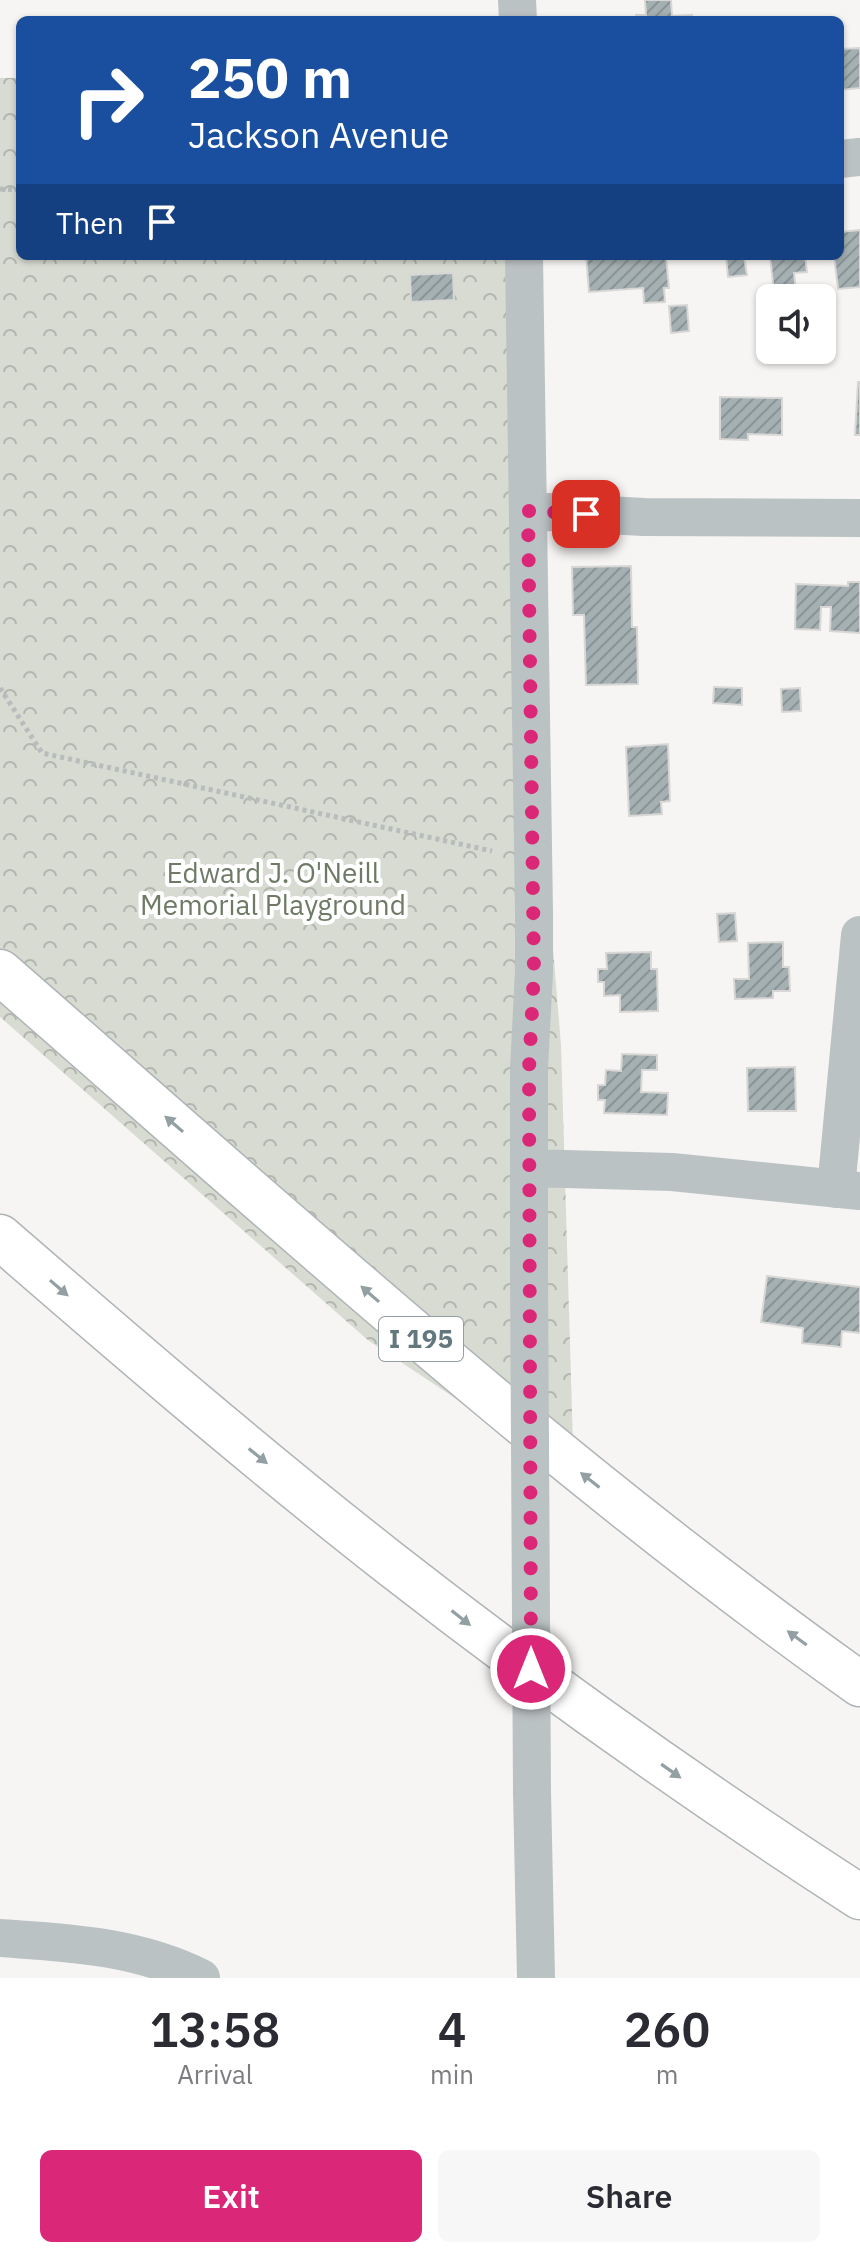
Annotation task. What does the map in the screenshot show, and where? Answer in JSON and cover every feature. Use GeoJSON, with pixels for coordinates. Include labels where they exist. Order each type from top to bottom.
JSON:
{"type":"FeatureCollection","features":[{"type":"Feature","properties":{"kind":"highway","name":"I 195"},"geometry":{"type":"LineString","coordinates":[[0,972],[473,1384],[664,1537],[860,1684]]}},
{"type":"Feature","properties":{"kind":"highway"},"geometry":{"type":"LineString","coordinates":[[0,1237],[219,1424],[422,1588],[655,1760],[860,1897]]}},
{"type":"Feature","properties":{"kind":"street"},"geometry":{"type":"LineString","coordinates":[[524,260],[534,957],[529,1069],[529,1270],[536,1978]]}},
{"type":"Feature","properties":{"kind":"street"},"geometry":{"type":"LineString","coordinates":[[528,511],[644,517],[860,518]]}},
{"type":"Feature","properties":{"kind":"street"},"geometry":{"type":"LineString","coordinates":[[529,1168],[672,1172],[848,1190],[860,935]]}},
{"type":"Feature","properties":{"kind":"street"},"geometry":{"type":"LineString","coordinates":[[0,1938],[124,1950],[177,1966],[201,1978]]}},
{"type":"Feature","properties":{"kind":"path"},"geometry":{"type":"LineString","coordinates":[[0,688],[42,753],[492,851]]}},
{"type":"Feature","properties":{"kind":"green space","name":"Edward J. O'Neill Memorial Playground"},"geometry":{"type":"Polygon","coordinates":[[[0,78],[16,78],[16,260],[529,260],[523,586],[561,1045],[574,1477],[369,1341],[0,1017],[0,78]]]}},
{"type":"Feature","properties":{"kind":"building"},"geometry":{"type":"Polygon","coordinates":[[[645,0],[671,0],[672,16],[636,16],[646,15],[645,0]]]}},
{"type":"Feature","properties":{"kind":"building"},"geometry":{"type":"Polygon","coordinates":[[[860,48],[860,88],[844,90],[844,49],[860,48]]]}},
{"type":"Feature","properties":{"kind":"building"},"geometry":{"type":"Polygon","coordinates":[[[860,230],[860,287],[838,289],[834,260],[844,260],[844,232],[860,230]]]}},
{"type":"Feature","properties":{"kind":"building"},"geometry":{"type":"Polygon","coordinates":[[[586,260],[666,260],[669,288],[664,288],[665,302],[644,303],[643,288],[589,292],[586,260]]]}},
{"type":"Feature","properties":{"kind":"building"},"geometry":{"type":"Polygon","coordinates":[[[726,260],[745,260],[747,275],[728,277],[726,260]]]}},
{"type":"Feature","properties":{"kind":"building"},"geometry":{"type":"Polygon","coordinates":[[[770,260],[806,260],[807,272],[794,273],[795,284],[773,284],[770,260]]]}},
{"type":"Feature","properties":{"kind":"building"},"geometry":{"type":"Polygon","coordinates":[[[453,273],[454,300],[411,302],[410,275],[453,273]]]}},
{"type":"Feature","properties":{"kind":"building"},"geometry":{"type":"Polygon","coordinates":[[[687,305],[689,331],[671,333],[669,306],[687,305]]]}},
{"type":"Feature","properties":{"kind":"building"},"geometry":{"type":"Polygon","coordinates":[[[858,382],[860,435],[855,435],[858,382]]]}},
{"type":"Feature","properties":{"kind":"building"},"geometry":{"type":"Polygon","coordinates":[[[720,397],[782,398],[782,435],[748,434],[748,440],[720,439],[720,397]]]}},
{"type":"Feature","properties":{"kind":"building"},"geometry":{"type":"Polygon","coordinates":[[[631,566],[632,627],[637,627],[638,684],[586,685],[584,615],[573,615],[572,567],[631,566]]]}},
{"type":"Feature","properties":{"kind":"building"},"geometry":{"type":"Polygon","coordinates":[[[848,582],[860,582],[860,633],[830,631],[831,607],[821,607],[820,630],[795,629],[796,584],[848,586],[848,582]]]}},
{"type":"Feature","properties":{"kind":"building"},"geometry":{"type":"Polygon","coordinates":[[[714,687],[742,688],[742,705],[713,703],[714,687]]]}},
{"type":"Feature","properties":{"kind":"building"},"geometry":{"type":"Polygon","coordinates":[[[800,688],[801,711],[782,712],[781,689],[800,688]]]}},
{"type":"Feature","properties":{"kind":"building"},"geometry":{"type":"Polygon","coordinates":[[[668,744],[670,801],[661,802],[662,814],[629,816],[626,747],[668,744]]]}},
{"type":"Feature","properties":{"kind":"building"},"geometry":{"type":"Polygon","coordinates":[[[735,913],[737,941],[719,942],[717,914],[735,913]]]}},
{"type":"Feature","properties":{"kind":"building"},"geometry":{"type":"Polygon","coordinates":[[[783,942],[783,967],[789,967],[790,991],[773,991],[773,998],[735,999],[734,979],[749,979],[748,943],[783,942]]]}},
{"type":"Feature","properties":{"kind":"building"},"geometry":{"type":"Polygon","coordinates":[[[651,952],[651,969],[657,969],[658,1011],[620,1012],[620,995],[604,996],[604,982],[598,982],[598,969],[607,969],[606,953],[651,952]]]}},
{"type":"Feature","properties":{"kind":"building"},"geometry":{"type":"Polygon","coordinates":[[[622,1054],[657,1055],[657,1070],[642,1070],[641,1092],[668,1093],[667,1115],[604,1113],[605,1100],[598,1100],[598,1085],[605,1085],[606,1070],[621,1071],[622,1054]]]}},
{"type":"Feature","properties":{"kind":"building"},"geometry":{"type":"Polygon","coordinates":[[[795,1067],[796,1111],[748,1111],[747,1068],[795,1067]]]}},
{"type":"Feature","properties":{"kind":"building"},"geometry":{"type":"Polygon","coordinates":[[[767,1276],[860,1287],[860,1333],[842,1331],[841,1347],[802,1343],[803,1328],[761,1322],[767,1276]]]}},
{"type":"Feature","properties":{"kind":"route"},"geometry":{"type":"LineString","coordinates":[[531,1669],[529,1069],[534,972],[528,511],[586,514]]}}]}
